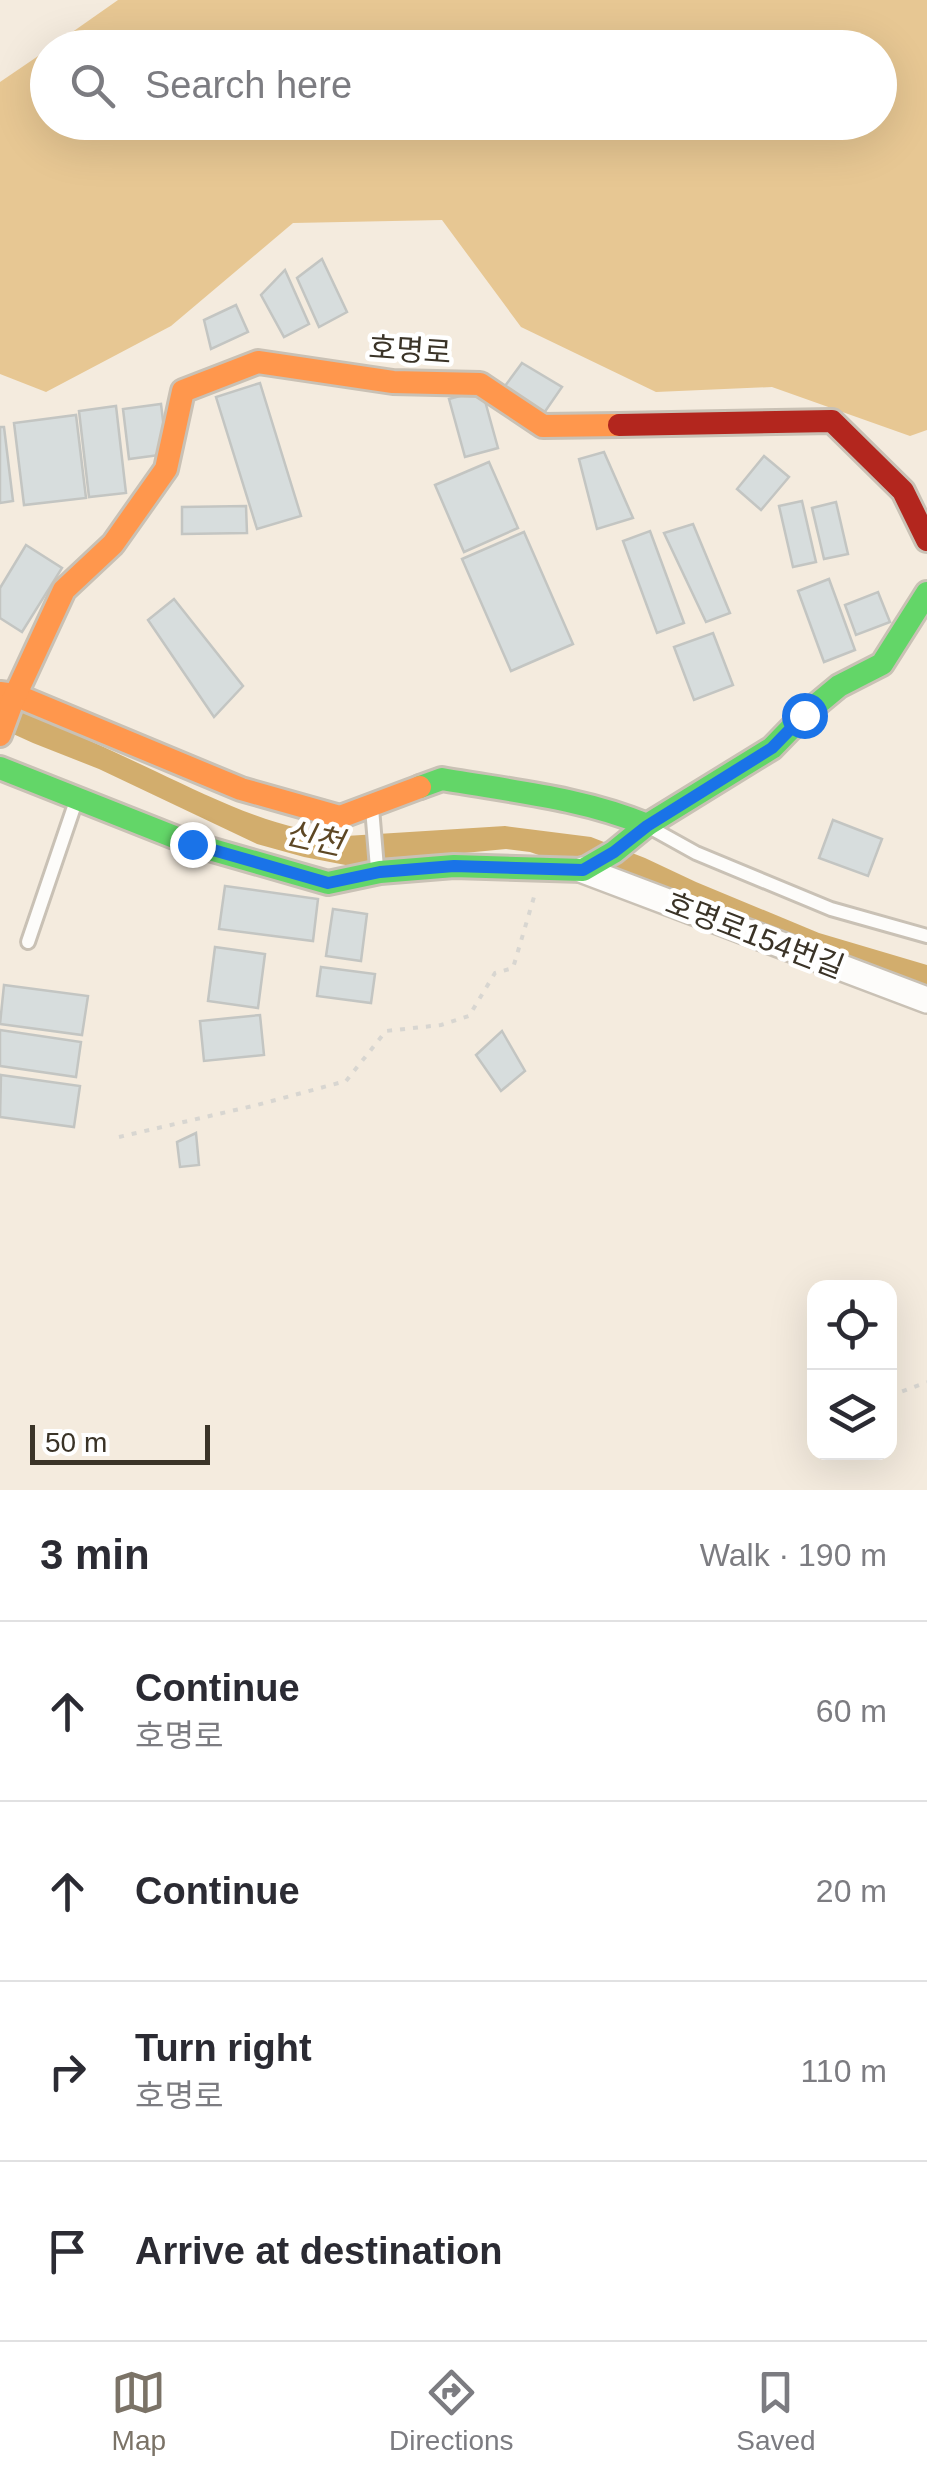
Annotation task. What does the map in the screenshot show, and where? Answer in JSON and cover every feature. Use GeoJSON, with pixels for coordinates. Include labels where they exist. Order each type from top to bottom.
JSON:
{"type":"FeatureCollection","features":[{"type":"Feature","properties":{"kind":"street","name":"호명로"},"geometry":{"type":"LineString","coordinates":[[9,696],[64,590],[114,544],[166,469],[184,391],[258,362],[393,382],[480,384],[543,426],[832,421],[903,492],[927,540]]}},
{"type":"Feature","properties":{"kind":"street"},"geometry":{"type":"LineString","coordinates":[[0,768],[192,844],[328,883],[379,871],[454,866],[585,868],[772,748],[839,686],[882,664],[927,594]]}},
{"type":"Feature","properties":{"kind":"street"},"geometry":{"type":"LineString","coordinates":[[0,735],[9,696],[241,789],[340,817],[372,809],[442,779],[586,805],[623,815],[645,827]]}},
{"type":"Feature","properties":{"kind":"street","name":"호명로154번길"},"geometry":{"type":"LineString","coordinates":[[585,868],[927,1000]]}},
{"type":"Feature","properties":{"kind":"lane"},"geometry":{"type":"LineString","coordinates":[[28,942],[77,799]]}},
{"type":"Feature","properties":{"kind":"lane"},"geometry":{"type":"LineString","coordinates":[[372,809],[379,871]]}},
{"type":"Feature","properties":{"kind":"lane"},"geometry":{"type":"LineString","coordinates":[[645,827],[696,854],[832,909],[927,936]]}},
{"type":"Feature","properties":{"kind":"path"},"geometry":{"type":"LineString","coordinates":[[120,1137],[346,1080],[386,1031],[469,1016],[495,974],[513,968],[543,868]]}},
{"type":"Feature","properties":{"kind":"path"},"geometry":{"type":"LineString","coordinates":[[897,1393],[927,1382]]}},
{"type":"Feature","properties":{"kind":"shaded area"},"geometry":{"type":"Polygon","coordinates":[[[118,0],[927,0],[927,430],[910,436],[772,387],[656,392],[521,327],[442,220],[293,223],[171,326],[46,392],[0,374],[0,82],[30,62],[30,140],[897,140],[897,30],[75,30],[118,0]]]}},
{"type":"Feature","properties":{"kind":"water","name":"신천"},"geometry":{"type":"Polygon","coordinates":[[[0,700],[224,803],[296,828],[346,836],[505,826],[591,837],[819,933],[927,965],[927,990],[530,852],[506,849],[356,867],[257,844],[99,769],[0,728],[0,700]]]}},
{"type":"Feature","properties":{"kind":"building"},"geometry":{"type":"Polygon","coordinates":[[[322,259],[347,312],[319,327],[297,278],[322,259]]]}},
{"type":"Feature","properties":{"kind":"building"},"geometry":{"type":"Polygon","coordinates":[[[285,270],[309,324],[284,337],[261,295],[285,270]]]}},
{"type":"Feature","properties":{"kind":"building"},"geometry":{"type":"Polygon","coordinates":[[[236,305],[248,332],[211,349],[204,320],[236,305]]]}},
{"type":"Feature","properties":{"kind":"building"},"geometry":{"type":"Polygon","coordinates":[[[522,363],[562,387],[544,413],[505,386],[522,363]]]}},
{"type":"Feature","properties":{"kind":"building"},"geometry":{"type":"Polygon","coordinates":[[[260,383],[301,516],[257,529],[216,397],[260,383]]]}},
{"type":"Feature","properties":{"kind":"building"},"geometry":{"type":"Polygon","coordinates":[[[482,390],[498,448],[465,457],[449,399],[482,390]]]}},
{"type":"Feature","properties":{"kind":"building"},"geometry":{"type":"Polygon","coordinates":[[[161,404],[167,454],[129,459],[123,409],[161,404]]]}},
{"type":"Feature","properties":{"kind":"building"},"geometry":{"type":"Polygon","coordinates":[[[116,406],[126,493],[89,497],[79,411],[116,406]]]}},
{"type":"Feature","properties":{"kind":"building"},"geometry":{"type":"Polygon","coordinates":[[[76,415],[86,498],[24,505],[14,423],[76,415]]]}},
{"type":"Feature","properties":{"kind":"building"},"geometry":{"type":"Polygon","coordinates":[[[0,427],[4,427],[13,501],[0,503],[0,427]]]}},
{"type":"Feature","properties":{"kind":"building"},"geometry":{"type":"Polygon","coordinates":[[[604,452],[633,518],[597,529],[579,459],[604,452]]]}},
{"type":"Feature","properties":{"kind":"building"},"geometry":{"type":"Polygon","coordinates":[[[764,456],[789,477],[761,510],[737,489],[764,456]]]}},
{"type":"Feature","properties":{"kind":"building"},"geometry":{"type":"Polygon","coordinates":[[[489,462],[518,528],[464,552],[435,485],[489,462]]]}},
{"type":"Feature","properties":{"kind":"building"},"geometry":{"type":"Polygon","coordinates":[[[802,501],[816,562],[793,567],[779,506],[802,501]]]}},
{"type":"Feature","properties":{"kind":"building"},"geometry":{"type":"Polygon","coordinates":[[[836,502],[848,554],[824,559],[812,508],[836,502]]]}},
{"type":"Feature","properties":{"kind":"building"},"geometry":{"type":"Polygon","coordinates":[[[246,506],[247,533],[182,534],[182,507],[246,506]]]}},
{"type":"Feature","properties":{"kind":"building"},"geometry":{"type":"Polygon","coordinates":[[[693,524],[730,613],[706,622],[664,533],[693,524]]]}},
{"type":"Feature","properties":{"kind":"building"},"geometry":{"type":"Polygon","coordinates":[[[650,531],[684,623],[657,633],[623,541],[650,531]]]}},
{"type":"Feature","properties":{"kind":"building"},"geometry":{"type":"Polygon","coordinates":[[[524,532],[573,644],[511,671],[462,559],[524,532]]]}},
{"type":"Feature","properties":{"kind":"building"},"geometry":{"type":"Polygon","coordinates":[[[26,545],[62,568],[22,632],[0,618],[0,588],[26,545]]]}},
{"type":"Feature","properties":{"kind":"building"},"geometry":{"type":"Polygon","coordinates":[[[829,579],[855,650],[824,662],[798,591],[829,579]]]}},
{"type":"Feature","properties":{"kind":"building"},"geometry":{"type":"Polygon","coordinates":[[[878,592],[890,622],[856,635],[845,605],[878,592]]]}},
{"type":"Feature","properties":{"kind":"building"},"geometry":{"type":"Polygon","coordinates":[[[174,599],[243,686],[214,717],[148,620],[174,599]]]}},
{"type":"Feature","properties":{"kind":"building"},"geometry":{"type":"Polygon","coordinates":[[[713,633],[733,685],[694,700],[674,647],[713,633]]]}},
{"type":"Feature","properties":{"kind":"building"},"geometry":{"type":"Polygon","coordinates":[[[833,820],[882,839],[868,876],[819,858],[833,820]]]}},
{"type":"Feature","properties":{"kind":"building"},"geometry":{"type":"Polygon","coordinates":[[[225,886],[318,899],[313,941],[219,929],[225,886]]]}},
{"type":"Feature","properties":{"kind":"building"},"geometry":{"type":"Polygon","coordinates":[[[333,909],[367,914],[361,961],[326,956],[333,909]]]}},
{"type":"Feature","properties":{"kind":"building"},"geometry":{"type":"Polygon","coordinates":[[[215,947],[265,954],[258,1008],[208,1001],[215,947]]]}},
{"type":"Feature","properties":{"kind":"building"},"geometry":{"type":"Polygon","coordinates":[[[321,967],[375,974],[371,1003],[317,996],[321,967]]]}},
{"type":"Feature","properties":{"kind":"building"},"geometry":{"type":"Polygon","coordinates":[[[4,985],[88,996],[82,1035],[0,1024],[4,985]]]}},
{"type":"Feature","properties":{"kind":"building"},"geometry":{"type":"Polygon","coordinates":[[[260,1015],[264,1055],[204,1061],[200,1021],[260,1015]]]}},
{"type":"Feature","properties":{"kind":"building"},"geometry":{"type":"Polygon","coordinates":[[[0,1030],[81,1042],[76,1077],[0,1066],[0,1030]]]}},
{"type":"Feature","properties":{"kind":"building"},"geometry":{"type":"Polygon","coordinates":[[[502,1031],[525,1071],[501,1091],[476,1055],[502,1031]]]}},
{"type":"Feature","properties":{"kind":"building"},"geometry":{"type":"Polygon","coordinates":[[[1,1075],[80,1086],[74,1127],[0,1117],[1,1075]]]}},
{"type":"Feature","properties":{"kind":"building"},"geometry":{"type":"Polygon","coordinates":[[[196,1133],[199,1165],[180,1167],[177,1142],[196,1133]]]}},
{"type":"Feature","properties":{"kind":"traffic: fast"},"geometry":{"type":"LineString","coordinates":[[0,768],[192,844],[328,883],[380,872],[454,866],[583,870],[614,852],[647,825],[772,748],[839,686],[882,664],[927,593]]}},
{"type":"Feature","properties":{"kind":"traffic: fast"},"geometry":{"type":"LineString","coordinates":[[420,787],[442,779],[520,792],[598,808],[647,825]]}},
{"type":"Feature","properties":{"kind":"traffic: slow"},"geometry":{"type":"LineString","coordinates":[[0,735],[64,590],[113,544],[166,469],[183,391],[258,362],[393,382],[480,384],[543,426],[619,425]]}},
{"type":"Feature","properties":{"kind":"traffic: slow"},"geometry":{"type":"LineString","coordinates":[[0,693],[15,695],[241,789],[340,817],[420,787]]}},
{"type":"Feature","properties":{"kind":"traffic: jam"},"geometry":{"type":"LineString","coordinates":[[619,425],[832,421],[903,491],[927,540]]}},
{"type":"Feature","properties":{"kind":"route"},"geometry":{"type":"LineString","coordinates":[[192,844],[328,883],[380,872],[454,866],[583,870],[772,748],[804,715]]}}]}
